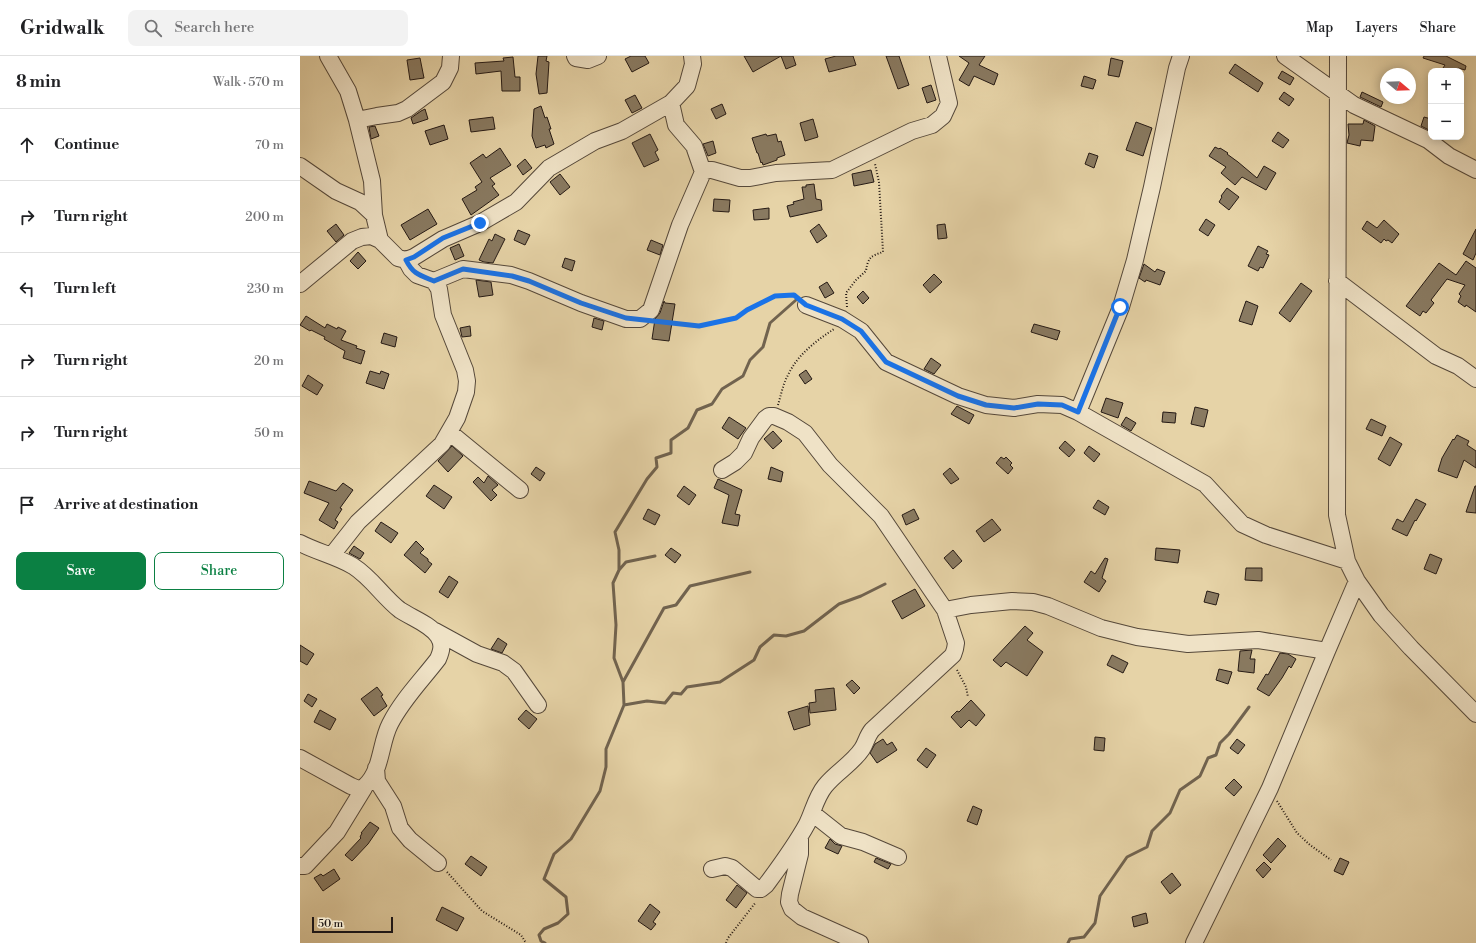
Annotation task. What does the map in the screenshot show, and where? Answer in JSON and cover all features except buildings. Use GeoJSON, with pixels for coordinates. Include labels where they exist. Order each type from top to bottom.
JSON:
{"type":"FeatureCollection","features":[{"type":"Feature","properties":{"kind":"street"},"geometry":{"type":"LineString","coordinates":[[328,56],[348,91],[358,120],[372,181],[374,215],[380,240]]}},
{"type":"Feature","properties":{"kind":"street"},"geometry":{"type":"LineString","coordinates":[[358,120],[398,113],[407,109],[442,82],[450,68],[451,56]]}},
{"type":"Feature","properties":{"kind":"street"},"geometry":{"type":"LineString","coordinates":[[575,56],[576,58],[588,60],[598,56]]}},
{"type":"Feature","properties":{"kind":"street"},"geometry":{"type":"LineString","coordinates":[[300,284],[352,241],[362,237],[371,236],[380,240],[398,258],[406,260],[414,257],[443,238],[480,223],[516,202],[549,168],[595,141],[622,131],[671,103],[687,86],[693,64],[692,56]]}},
{"type":"Feature","properties":{"kind":"street"},"geometry":{"type":"LineString","coordinates":[[703,172],[712,170],[740,178],[750,178],[776,173],[832,170],[873,151],[912,130],[932,125],[943,116],[949,103],[938,56]]}},
{"type":"Feature","properties":{"kind":"street"},"geometry":{"type":"LineString","coordinates":[[1078,412],[1120,307],[1135,260],[1177,68],[1181,56]]}},
{"type":"Feature","properties":{"kind":"street"},"geometry":{"type":"LineString","coordinates":[[1285,56],[1354,105],[1428,140],[1449,156],[1476,170]]}},
{"type":"Feature","properties":{"kind":"street"},"geometry":{"type":"LineString","coordinates":[[1338,56],[1337,515],[1347,561],[1357,581],[1381,615],[1411,648],[1476,714]]}},
{"type":"Feature","properties":{"kind":"street"},"geometry":{"type":"LineString","coordinates":[[434,281],[463,269],[512,276],[529,281],[581,303],[618,316],[640,319],[651,310],[680,225],[703,172],[694,146],[676,125],[671,103]]}},
{"type":"Feature","properties":{"kind":"street"},"geometry":{"type":"LineString","coordinates":[[300,166],[336,191],[360,202],[374,215]]}},
{"type":"Feature","properties":{"kind":"street"},"geometry":{"type":"LineString","coordinates":[[332,555],[358,522],[442,444],[457,418],[466,392],[467,381],[462,361],[443,315],[439,289],[434,281],[418,275],[411,270],[406,260]]}},
{"type":"Feature","properties":{"kind":"street"},"geometry":{"type":"LineString","coordinates":[[1337,281],[1436,356],[1458,366],[1476,379]]}},
{"type":"Feature","properties":{"kind":"street"},"geometry":{"type":"LineString","coordinates":[[806,305],[842,319],[861,331],[886,362],[958,396],[986,405],[1014,408],[1038,404],[1062,405],[1078,412],[1206,484],[1242,524],[1266,535],[1347,561]]}},
{"type":"Feature","properties":{"kind":"street"},"geometry":{"type":"LineString","coordinates":[[712,869],[726,866],[732,868],[758,889],[762,889],[766,886],[800,835],[812,813],[817,799],[825,786],[862,749],[866,737],[872,730],[953,655],[956,643],[945,610],[881,516],[830,465],[805,433],[788,422],[774,416],[769,416],[751,438],[744,452],[735,462],[722,470]]}},
{"type":"Feature","properties":{"kind":"street"},"geometry":{"type":"LineString","coordinates":[[449,432],[520,490]]}},
{"type":"Feature","properties":{"kind":"street"},"geometry":{"type":"LineString","coordinates":[[300,543],[332,555],[363,573],[400,610],[452,642],[477,654],[503,663],[514,671],[538,705]]}},
{"type":"Feature","properties":{"kind":"street"},"geometry":{"type":"LineString","coordinates":[[1194,943],[1270,788],[1326,651],[1357,581]]}},
{"type":"Feature","properties":{"kind":"street"},"geometry":{"type":"LineString","coordinates":[[945,610],[970,605],[1012,601],[1033,602],[1048,606],[1101,628],[1137,638],[1188,644],[1258,640],[1326,651]]}},
{"type":"Feature","properties":{"kind":"street"},"geometry":{"type":"LineString","coordinates":[[300,866],[305,866],[336,832],[372,778],[389,725],[397,711],[438,659],[442,651],[442,643],[437,634],[430,628]]}},
{"type":"Feature","properties":{"kind":"street"},"geometry":{"type":"LineString","coordinates":[[300,758],[351,786],[358,789],[364,788]]}},
{"type":"Feature","properties":{"kind":"street"},"geometry":{"type":"LineString","coordinates":[[376,768],[377,781],[393,806],[400,828],[410,840],[438,863]]}},
{"type":"Feature","properties":{"kind":"street"},"geometry":{"type":"LineString","coordinates":[[812,813],[840,836],[863,842],[898,858]]}},
{"type":"Feature","properties":{"kind":"street"},"geometry":{"type":"LineString","coordinates":[[800,835],[800,854],[789,902],[792,909],[802,917],[860,943]]}},
{"type":"Feature","properties":{"kind":"path"},"geometry":{"type":"LineString","coordinates":[[774,416],[788,375],[812,344],[840,326],[847,307],[846,293],[856,280],[866,271],[867,263],[871,256],[883,252],[879,182],[873,151]]}},
{"type":"Feature","properties":{"kind":"path"},"geometry":{"type":"LineString","coordinates":[[640,319],[699,326],[736,318],[747,310],[775,296],[794,295],[806,305]]}},
{"type":"Feature","properties":{"kind":"path"},"geometry":{"type":"LineString","coordinates":[[953,655],[957,671],[966,687],[968,697]]}},
{"type":"Feature","properties":{"kind":"path"},"geometry":{"type":"LineString","coordinates":[[1270,788],[1297,833],[1310,846],[1331,860]]}},
{"type":"Feature","properties":{"kind":"path"},"geometry":{"type":"LineString","coordinates":[[438,863],[482,911],[521,935],[526,943]]}},
{"type":"Feature","properties":{"kind":"path"},"geometry":{"type":"LineString","coordinates":[[726,943],[728,938],[760,897],[766,886]]}},
{"type":"Feature","properties":{"kind":"waterway"},"geometry":{"type":"LineString","coordinates":[[545,943],[541,941],[539,935],[544,929],[558,923],[568,914],[566,897],[544,879],[554,854],[571,839],[600,791],[606,767],[606,749],[624,705],[623,682],[614,658],[616,625],[613,583],[619,570],[619,550],[615,532],[647,479],[657,467],[656,458],[671,453],[671,440],[688,428],[697,410],[712,404],[722,389],[743,376],[750,360],[763,347],[770,323],[796,300]]}},
{"type":"Feature","properties":{"kind":"waterway"},"geometry":{"type":"LineString","coordinates":[[619,570],[626,562],[655,556]]}},
{"type":"Feature","properties":{"kind":"waterway"},"geometry":{"type":"LineString","coordinates":[[623,682],[664,608],[676,605],[690,586],[750,572]]}},
{"type":"Feature","properties":{"kind":"waterway"},"geometry":{"type":"LineString","coordinates":[[624,705],[647,701],[665,703],[673,693],[681,694],[687,687],[720,682],[754,660],[760,647],[774,635],[786,636],[804,631],[839,604],[861,596],[885,584]]}},
{"type":"Feature","properties":{"kind":"waterway"},"geometry":{"type":"LineString","coordinates":[[1068,943],[1070,939],[1084,937],[1095,923],[1100,896],[1127,857],[1147,847],[1152,831],[1170,813],[1180,790],[1200,776],[1208,758],[1216,755],[1220,743],[1229,734],[1249,707]]}},
{"type":"Feature","properties":{"kind":"route"},"geometry":{"type":"LineString","coordinates":[[480,223],[443,238],[414,257],[406,260],[411,270],[418,275],[434,281],[463,269],[512,276],[529,281],[581,303],[626,318],[699,326],[736,318],[747,310],[775,296],[794,295],[806,305],[842,319],[861,331],[886,362],[958,396],[986,405],[1014,408],[1038,404],[1062,405],[1078,412],[1120,307]]}}]}
